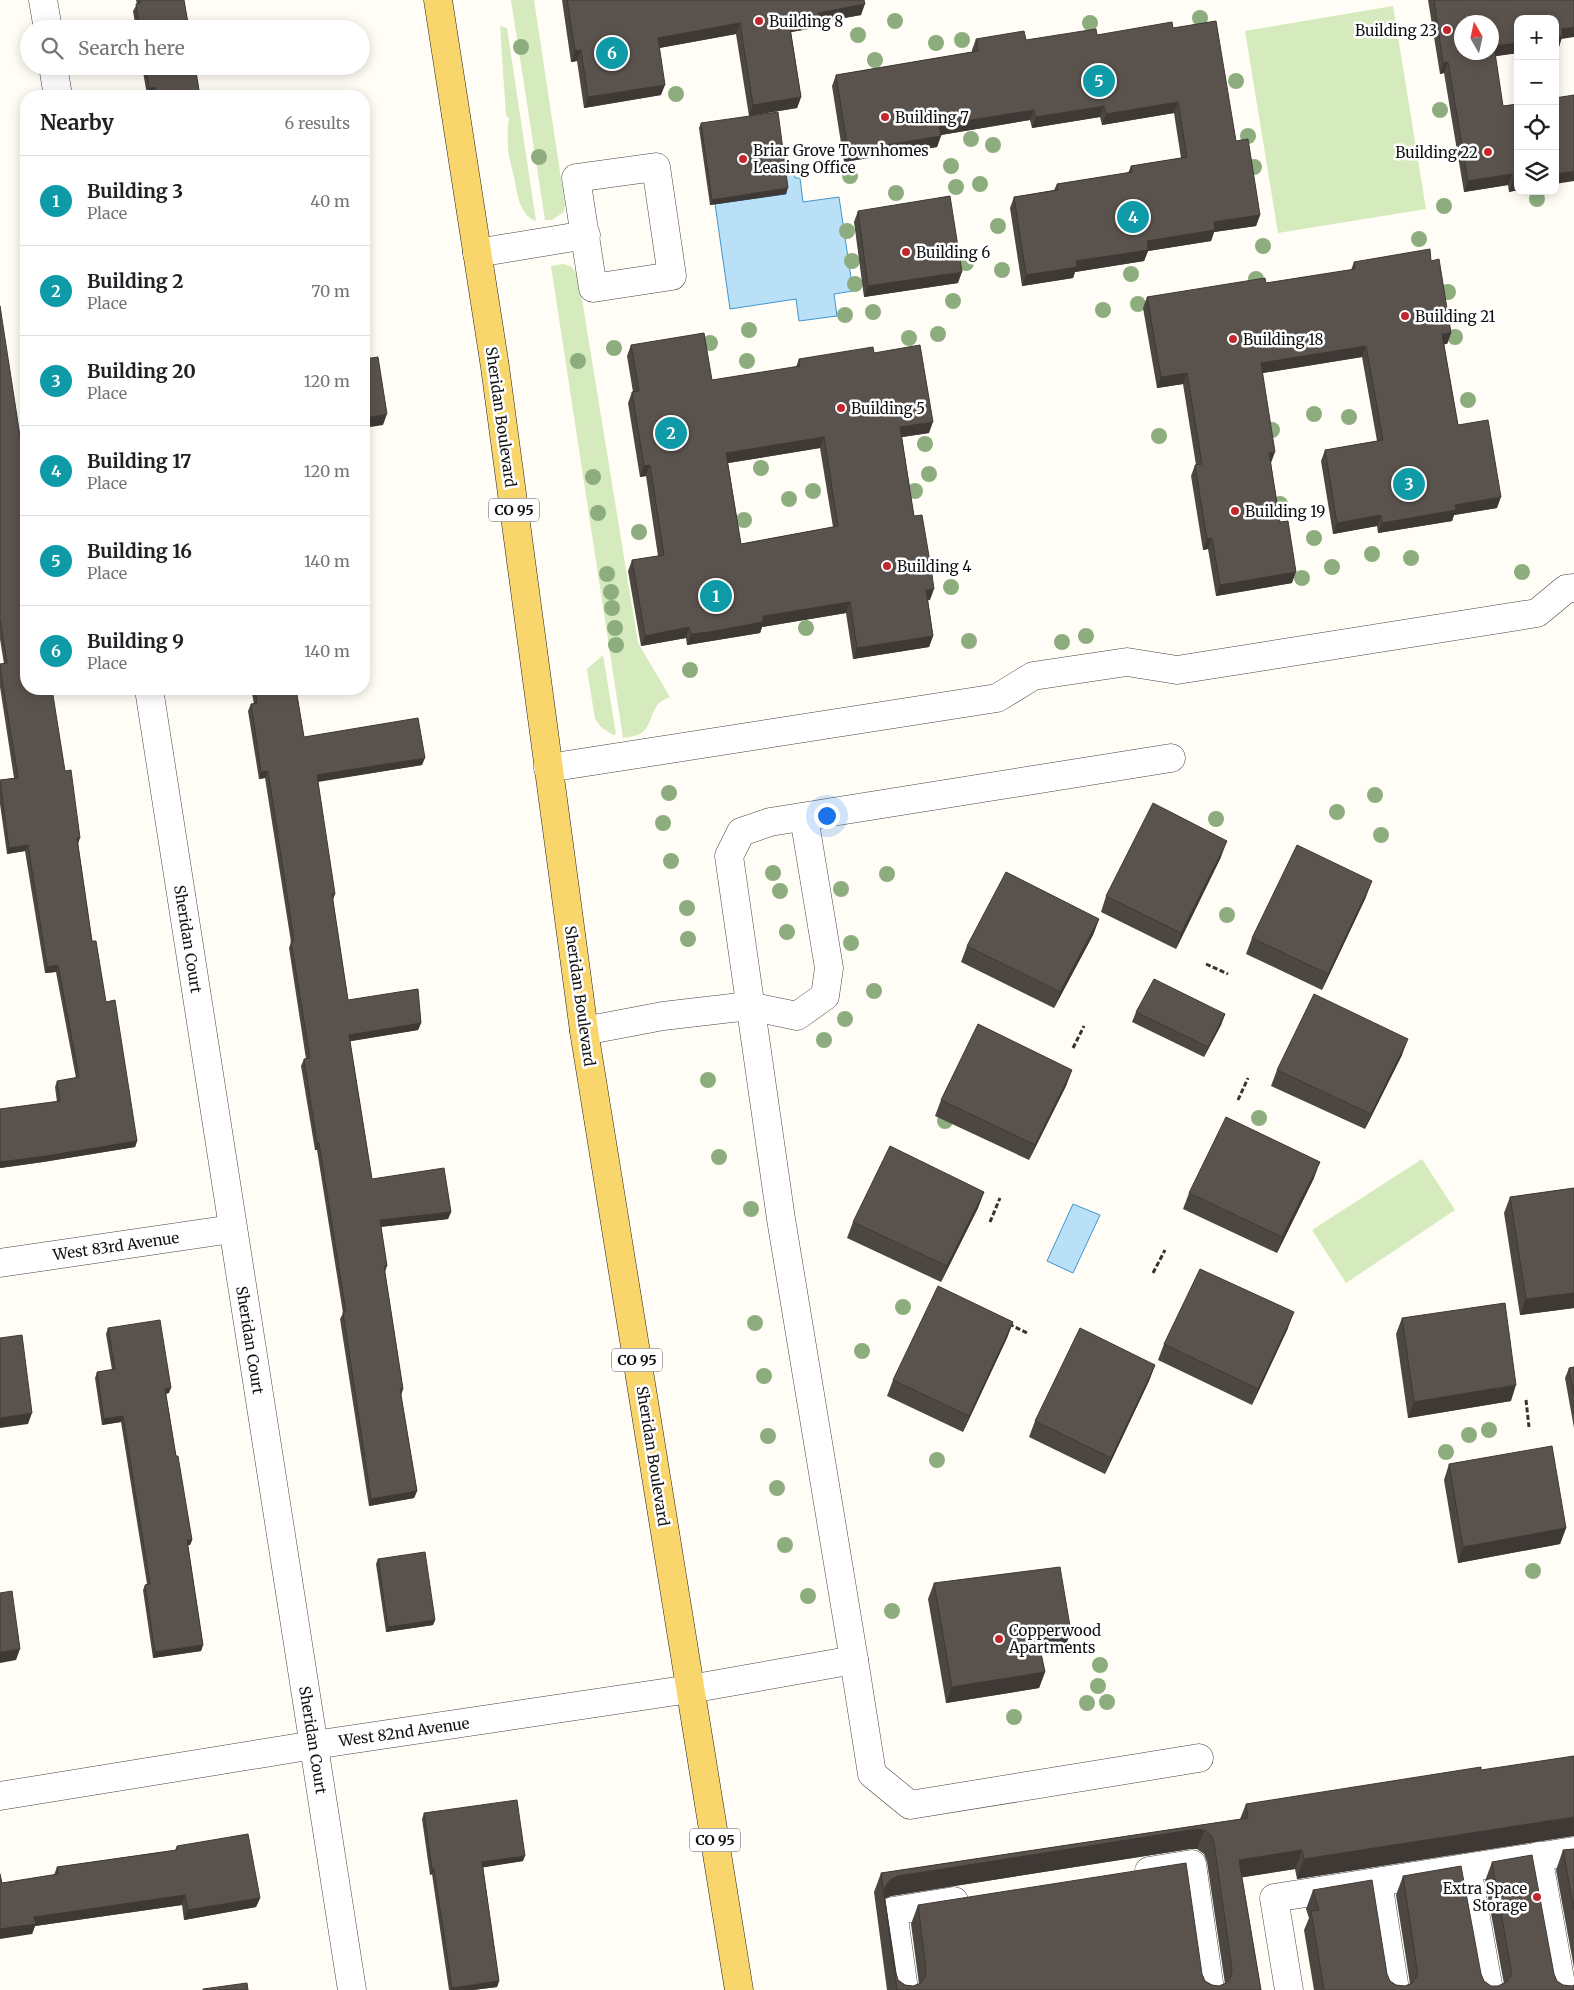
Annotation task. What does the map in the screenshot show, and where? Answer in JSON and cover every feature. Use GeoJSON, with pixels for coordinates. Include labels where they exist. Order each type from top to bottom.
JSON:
{"type":"FeatureCollection","features":[{"type":"Feature","properties":{"kind":"main road","name":"Sheridan Boulevard"},"geometry":{"type":"LineString","coordinates":[[438,0],[495,367],[584,1031],[738,1990]]}},
{"type":"Feature","properties":{"kind":"street"},"geometry":{"type":"LineString","coordinates":[[43,0],[46,20]]}},
{"type":"Feature","properties":{"kind":"street"},"geometry":{"type":"LineString","coordinates":[[54,75],[57,90]]}},
{"type":"Feature","properties":{"kind":"street"},"geometry":{"type":"LineString","coordinates":[[656,167],[672,276],[593,288],[586,235],[576,178],[656,167]]}},
{"type":"Feature","properties":{"kind":"street"},"geometry":{"type":"LineString","coordinates":[[477,253],[586,235]]}},
{"type":"Feature","properties":{"kind":"street"},"geometry":{"type":"LineString","coordinates":[[548,768],[997,698],[1033,676],[1127,662],[1177,670],[1537,613],[1566,590],[1574,588]]}},
{"type":"Feature","properties":{"kind":"street","name":"Sheridan Court"},"geometry":{"type":"LineString","coordinates":[[150,695],[352,1990]]}},
{"type":"Feature","properties":{"kind":"street"},"geometry":{"type":"LineString","coordinates":[[1171,758],[770,822],[742,832],[729,856],[781,1219],[872,1774],[910,1805],[1199,1758]]}},
{"type":"Feature","properties":{"kind":"street"},"geometry":{"type":"LineString","coordinates":[[584,1031],[663,1016],[750,1006],[797,1016],[825,996],[829,968],[804,817]]}},
{"type":"Feature","properties":{"kind":"street","name":"West 83rd Avenue"},"geometry":{"type":"LineString","coordinates":[[0,1263],[232,1229]]}},
{"type":"Feature","properties":{"kind":"street","name":"West 82nd Avenue"},"geometry":{"type":"LineString","coordinates":[[0,1796],[314,1745],[690,1690],[854,1660]]}},
{"type":"Feature","properties":{"kind":"street"},"geometry":{"type":"LineString","coordinates":[[1289,1990],[1274,1898],[1574,1851]]}},
{"type":"Feature","properties":{"kind":"street"},"geometry":{"type":"LineString","coordinates":[[1538,1856],[1562,1990]]}},
{"type":"Feature","properties":{"kind":"street"},"geometry":{"type":"LineString","coordinates":[[1124,1875],[1192,1864],[1210,1990]]}},
{"type":"Feature","properties":{"kind":"street"},"geometry":{"type":"LineString","coordinates":[[1467,1868],[1489,1990]]}},
{"type":"Feature","properties":{"kind":"street"},"geometry":{"type":"LineString","coordinates":[[1378,1882],[1395,1990]]}},
{"type":"Feature","properties":{"kind":"street"},"geometry":{"type":"LineString","coordinates":[[904,1990],[893,1911],[980,1897]]}},
{"type":"Feature","properties":{"kind":"path"},"geometry":{"type":"LineString","coordinates":[[1206,964],[1228,974]]}},
{"type":"Feature","properties":{"kind":"path"},"geometry":{"type":"LineString","coordinates":[[1073,1048],[1084,1026]]}},
{"type":"Feature","properties":{"kind":"path"},"geometry":{"type":"LineString","coordinates":[[1238,1100],[1248,1078]]}},
{"type":"Feature","properties":{"kind":"path"},"geometry":{"type":"LineString","coordinates":[[990,1222],[1000,1198]]}},
{"type":"Feature","properties":{"kind":"path"},"geometry":{"type":"LineString","coordinates":[[1152,1273],[1166,1250]]}},
{"type":"Feature","properties":{"kind":"path"},"geometry":{"type":"LineString","coordinates":[[1005,1322],[1029,1334]]}},
{"type":"Feature","properties":{"kind":"path"},"geometry":{"type":"LineString","coordinates":[[1526,1400],[1529,1427]]}},
{"type":"Feature","properties":{"kind":"green space"},"geometry":{"type":"Polygon","coordinates":[[[511,0],[534,0],[565,205],[564,212],[552,220],[545,220],[511,0]]]}},
{"type":"Feature","properties":{"kind":"green space"},"geometry":{"type":"Polygon","coordinates":[[[1393,6],[1426,209],[1278,233],[1245,31],[1393,6]]]}},
{"type":"Feature","properties":{"kind":"green space"},"geometry":{"type":"Polygon","coordinates":[[[500,26],[507,28],[536,221],[525,213],[519,201],[509,156],[509,118],[506,116],[500,26]]]}},
{"type":"Feature","properties":{"kind":"green space"},"geometry":{"type":"Polygon","coordinates":[[[563,264],[571,266],[578,275],[638,643],[670,697],[663,700],[655,708],[643,732],[623,738],[551,266],[563,264]]]}},
{"type":"Feature","properties":{"kind":"green space"},"geometry":{"type":"Polygon","coordinates":[[[603,655],[616,734],[613,735],[601,727],[595,719],[587,669],[603,655]]]}},
{"type":"Feature","properties":{"kind":"green space"},"geometry":{"type":"Polygon","coordinates":[[[1422,1159],[1455,1210],[1346,1283],[1312,1230],[1422,1159]]]}},
{"type":"Feature","properties":{"kind":"water"},"geometry":{"type":"Polygon","coordinates":[[[794,168],[795,178],[800,178],[803,202],[839,197],[853,291],[834,294],[837,316],[799,321],[796,299],[730,309],[715,204],[786,194],[783,169],[794,168]]]}},
{"type":"Feature","properties":{"kind":"water"},"geometry":{"type":"Polygon","coordinates":[[[1073,1204],[1100,1215],[1073,1273],[1047,1261],[1073,1204]]]}},
{"type":"Feature","properties":{"kind":"building"},"geometry":{"type":"Polygon","coordinates":[[[140,0],[184,0],[187,20],[139,20],[136,4],[140,3],[140,0]]]}},
{"type":"Feature","properties":{"kind":"building"},"geometry":{"type":"Polygon","coordinates":[[[567,0],[864,0],[865,4],[818,13],[819,18],[789,22],[801,97],[753,105],[740,23],[658,38],[665,85],[588,97],[581,50],[575,51],[567,0]]]}},
{"type":"Feature","properties":{"kind":"building"},"geometry":{"type":"Polygon","coordinates":[[[1434,0],[1574,0],[1574,27],[1562,29],[1563,36],[1559,36],[1559,15],[1514,15],[1514,44],[1499,45],[1499,15],[1454,15],[1454,60],[1496,60],[1503,106],[1514,105],[1514,181],[1512,174],[1468,181],[1448,62],[1443,63],[1434,0]]]}},
{"type":"Feature","properties":{"kind":"building"},"geometry":{"type":"Polygon","coordinates":[[[1216,21],[1236,141],[1248,139],[1260,215],[1214,222],[1215,230],[1147,241],[1148,250],[1076,261],[1077,267],[1026,275],[1014,197],[1058,190],[1057,184],[1132,172],[1131,166],[1187,157],[1178,102],[1106,114],[1104,106],[1036,117],[1034,110],[939,125],[941,136],[848,151],[836,75],[978,51],[976,39],[1024,31],[1026,40],[1096,29],[1097,35],[1172,22],[1173,28],[1216,21]]]}},
{"type":"Feature","properties":{"kind":"building"},"geometry":{"type":"Polygon","coordinates":[[[147,75],[196,75],[199,90],[155,90],[155,87],[149,88],[147,75]]]}},
{"type":"Feature","properties":{"kind":"building"},"geometry":{"type":"Polygon","coordinates":[[[1574,95],[1574,171],[1559,173],[1559,105],[1559,97],[1574,95]]]}},
{"type":"Feature","properties":{"kind":"building","name":"Briar Grove Townhomes Leasing Office"},"geometry":{"type":"Polygon","coordinates":[[[778,112],[788,188],[712,200],[701,123],[778,112]]]}},
{"type":"Feature","properties":{"kind":"building","name":"Building 6"},"geometry":{"type":"Polygon","coordinates":[[[950,196],[962,272],[868,286],[858,211],[950,196]]]}},
{"type":"Feature","properties":{"kind":"building"},"geometry":{"type":"Polygon","coordinates":[[[1430,249],[1431,261],[1439,259],[1451,333],[1442,334],[1458,425],[1488,420],[1501,497],[1455,505],[1456,510],[1382,523],[1381,515],[1337,523],[1325,450],[1383,440],[1366,346],[1261,363],[1275,452],[1269,453],[1280,522],[1288,521],[1296,572],[1220,585],[1212,538],[1207,539],[1195,465],[1202,464],[1187,373],[1161,377],[1147,297],[1265,278],[1266,283],[1355,269],[1354,262],[1430,249]]]}},
{"type":"Feature","properties":{"kind":"building"},"geometry":{"type":"Polygon","coordinates":[[[0,306],[20,436],[20,695],[53,695],[65,771],[71,770],[80,838],[77,838],[92,941],[96,941],[106,1002],[115,1000],[137,1141],[0,1162],[0,1109],[60,1101],[57,1081],[79,1077],[58,965],[47,967],[28,845],[9,848],[0,780],[18,778],[0,667],[0,664],[7,663],[0,619],[0,306]]]}},
{"type":"Feature","properties":{"kind":"building"},"geometry":{"type":"Polygon","coordinates":[[[704,333],[712,380],[800,366],[799,359],[873,347],[874,353],[920,345],[933,422],[900,427],[914,516],[922,515],[931,568],[934,589],[926,590],[933,636],[857,648],[850,602],[763,616],[763,622],[709,632],[691,634],[689,627],[645,636],[632,560],[664,555],[650,465],[644,466],[632,392],[639,391],[631,345],[704,333]],[[824,437],[726,453],[741,544],[838,526],[824,437]]]}},
{"type":"Feature","properties":{"kind":"building"},"geometry":{"type":"Polygon","coordinates":[[[378,357],[387,414],[370,417],[370,358],[378,357]]]}},
{"type":"Feature","properties":{"kind":"building"},"geometry":{"type":"Polygon","coordinates":[[[256,695],[297,695],[304,737],[418,718],[425,758],[317,775],[335,894],[332,894],[348,1000],[418,989],[421,1023],[349,1035],[372,1179],[444,1168],[451,1212],[380,1220],[387,1266],[384,1266],[403,1389],[400,1389],[417,1491],[371,1499],[343,1312],[346,1312],[304,1059],[310,1058],[291,941],[294,941],[268,771],[261,772],[251,704],[257,703],[256,695]]]}},
{"type":"Feature","properties":{"kind":"building"},"geometry":{"type":"Polygon","coordinates":[[[1153,803],[1227,841],[1181,933],[1106,896],[1153,803]]]}},
{"type":"Feature","properties":{"kind":"building"},"geometry":{"type":"Polygon","coordinates":[[[1297,845],[1372,881],[1328,974],[1252,938],[1297,845]]]}},
{"type":"Feature","properties":{"kind":"building"},"geometry":{"type":"Polygon","coordinates":[[[1006,872],[1099,919],[1060,992],[967,946],[1006,872]]]}},
{"type":"Feature","properties":{"kind":"building"},"geometry":{"type":"Polygon","coordinates":[[[1154,979],[1225,1014],[1208,1047],[1136,1012],[1154,979]]]}},
{"type":"Feature","properties":{"kind":"building"},"geometry":{"type":"Polygon","coordinates":[[[1314,994],[1408,1039],[1371,1114],[1277,1070],[1314,994]]]}},
{"type":"Feature","properties":{"kind":"building"},"geometry":{"type":"Polygon","coordinates":[[[978,1024],[1072,1070],[1035,1145],[941,1100],[978,1024]]]}},
{"type":"Feature","properties":{"kind":"building"},"geometry":{"type":"Polygon","coordinates":[[[1226,1117],[1320,1162],[1282,1237],[1189,1193],[1226,1117]]]}},
{"type":"Feature","properties":{"kind":"building"},"geometry":{"type":"Polygon","coordinates":[[[890,1146],[984,1192],[947,1266],[853,1222],[890,1146]]]}},
{"type":"Feature","properties":{"kind":"building"},"geometry":{"type":"Polygon","coordinates":[[[1574,1188],[1574,1293],[1526,1299],[1510,1197],[1574,1188]]]}},
{"type":"Feature","properties":{"kind":"building"},"geometry":{"type":"Polygon","coordinates":[[[1200,1269],[1294,1312],[1258,1389],[1164,1344],[1200,1269]]]}},
{"type":"Feature","properties":{"kind":"building"},"geometry":{"type":"Polygon","coordinates":[[[938,1286],[1013,1322],[969,1416],[893,1380],[938,1286]]]}},
{"type":"Feature","properties":{"kind":"building"},"geometry":{"type":"Polygon","coordinates":[[[1505,1303],[1516,1385],[1414,1402],[1402,1318],[1505,1303]]]}},
{"type":"Feature","properties":{"kind":"building"},"geometry":{"type":"Polygon","coordinates":[[[160,1320],[171,1388],[165,1389],[192,1540],[187,1540],[203,1645],[155,1652],[145,1585],[150,1584],[123,1416],[104,1419],[97,1372],[115,1369],[108,1328],[160,1320]]]}},
{"type":"Feature","properties":{"kind":"building"},"geometry":{"type":"Polygon","coordinates":[[[1080,1328],[1155,1365],[1111,1458],[1035,1421],[1080,1328]]]}},
{"type":"Feature","properties":{"kind":"building"},"geometry":{"type":"Polygon","coordinates":[[[22,1335],[32,1413],[0,1418],[0,1338],[22,1335]]]}},
{"type":"Feature","properties":{"kind":"building"},"geometry":{"type":"Polygon","coordinates":[[[1574,1367],[1574,1395],[1569,1368],[1574,1367]]]}},
{"type":"Feature","properties":{"kind":"building"},"geometry":{"type":"Polygon","coordinates":[[[1552,1446],[1566,1528],[1463,1547],[1449,1464],[1552,1446]]]}},
{"type":"Feature","properties":{"kind":"building"},"geometry":{"type":"Polygon","coordinates":[[[425,1552],[435,1620],[388,1627],[378,1559],[425,1552]]]}},
{"type":"Feature","properties":{"kind":"building","name":"Copperwood Apartments"},"geometry":{"type":"Polygon","coordinates":[[[1060,1567],[1071,1632],[1038,1639],[1045,1672],[952,1687],[934,1583],[1060,1567]]]}},
{"type":"Feature","properties":{"kind":"building"},"geometry":{"type":"Polygon","coordinates":[[[12,1591],[20,1649],[0,1652],[0,1593],[12,1591]]]}},
{"type":"Feature","properties":{"kind":"building"},"geometry":{"type":"Polygon","coordinates":[[[1574,1756],[1574,1817],[1304,1859],[1302,1850],[1239,1860],[1261,1990],[897,1990],[881,1873],[1248,1818],[1246,1804],[1481,1767],[1481,1770],[1574,1756]],[[1197,1829],[898,1876],[890,1880],[885,1887],[884,1894],[898,1980],[905,1985],[913,1986],[921,1983],[925,1977],[926,1969],[918,1905],[1186,1863],[1202,1974],[1205,1981],[1212,1985],[1219,1986],[1226,1983],[1231,1977],[1232,1969],[1214,1843],[1211,1835],[1204,1830],[1197,1829]]]}},
{"type":"Feature","properties":{"kind":"building"},"geometry":{"type":"Polygon","coordinates":[[[517,1800],[525,1856],[482,1862],[499,1981],[452,1988],[424,1813],[517,1800]]]}},
{"type":"Feature","properties":{"kind":"building"},"geometry":{"type":"Polygon","coordinates":[[[248,1834],[260,1898],[188,1910],[185,1895],[34,1917],[36,1924],[0,1929],[0,1874],[2,1883],[58,1874],[57,1867],[177,1850],[177,1846],[248,1834]]]}},
{"type":"Feature","properties":{"kind":"building"},"geometry":{"type":"Polygon","coordinates":[[[1574,1849],[1574,1910],[1563,1850],[1574,1849]]]}},
{"type":"Feature","properties":{"kind":"building"},"geometry":{"type":"Polygon","coordinates":[[[1532,1855],[1554,1974],[1557,1981],[1563,1985],[1574,1985],[1574,1990],[1324,1990],[1311,1911],[1319,1910],[1313,1890],[1372,1880],[1387,1974],[1390,1981],[1396,1985],[1405,1986],[1412,1983],[1417,1976],[1417,1969],[1403,1876],[1461,1866],[1481,1974],[1484,1981],[1491,1986],[1498,1986],[1506,1982],[1511,1976],[1511,1969],[1492,1862],[1532,1855]]]}},
{"type":"Feature","properties":{"kind":"building"},"geometry":{"type":"Polygon","coordinates":[[[247,1983],[248,1990],[203,1990],[203,1989],[247,1983]]]}},
{"type":"Feature","properties":{"kind":"place","name":"Building 8"},"geometry":{"type":"Point","coordinates":[759,21]}},
{"type":"Feature","properties":{"kind":"place","name":"Building 23"},"geometry":{"type":"Point","coordinates":[1447,30]}},
{"type":"Feature","properties":{"kind":"place","name":"Building 9"},"geometry":{"type":"Point","coordinates":[612,53]}},
{"type":"Feature","properties":{"kind":"place","name":"Building 16"},"geometry":{"type":"Point","coordinates":[1099,81]}},
{"type":"Feature","properties":{"kind":"place","name":"Building 7"},"geometry":{"type":"Point","coordinates":[885,117]}},
{"type":"Feature","properties":{"kind":"place","name":"Building 22"},"geometry":{"type":"Point","coordinates":[1488,152]}},
{"type":"Feature","properties":{"kind":"place","name":"Briar Grove Townhomes Leasing Office"},"geometry":{"type":"Point","coordinates":[743,159]}},
{"type":"Feature","properties":{"kind":"place","name":"Building 17"},"geometry":{"type":"Point","coordinates":[1133,217]}},
{"type":"Feature","properties":{"kind":"place","name":"Building 6"},"geometry":{"type":"Point","coordinates":[906,252]}},
{"type":"Feature","properties":{"kind":"place","name":"Building 21"},"geometry":{"type":"Point","coordinates":[1405,316]}},
{"type":"Feature","properties":{"kind":"place","name":"Building 18"},"geometry":{"type":"Point","coordinates":[1233,339]}},
{"type":"Feature","properties":{"kind":"place","name":"Building 5"},"geometry":{"type":"Point","coordinates":[841,408]}},
{"type":"Feature","properties":{"kind":"place","name":"Building 2"},"geometry":{"type":"Point","coordinates":[671,433]}},
{"type":"Feature","properties":{"kind":"place","name":"Building 20"},"geometry":{"type":"Point","coordinates":[1409,484]}},
{"type":"Feature","properties":{"kind":"place","name":"Building 19"},"geometry":{"type":"Point","coordinates":[1235,511]}},
{"type":"Feature","properties":{"kind":"place","name":"Building 4"},"geometry":{"type":"Point","coordinates":[887,566]}},
{"type":"Feature","properties":{"kind":"place","name":"Building 3"},"geometry":{"type":"Point","coordinates":[716,596]}},
{"type":"Feature","properties":{"kind":"place","name":"Copperwood Apartments"},"geometry":{"type":"Point","coordinates":[999,1639]}},
{"type":"Feature","properties":{"kind":"place","name":"Extra Space Storage"},"geometry":{"type":"Point","coordinates":[1537,1897]}}]}
